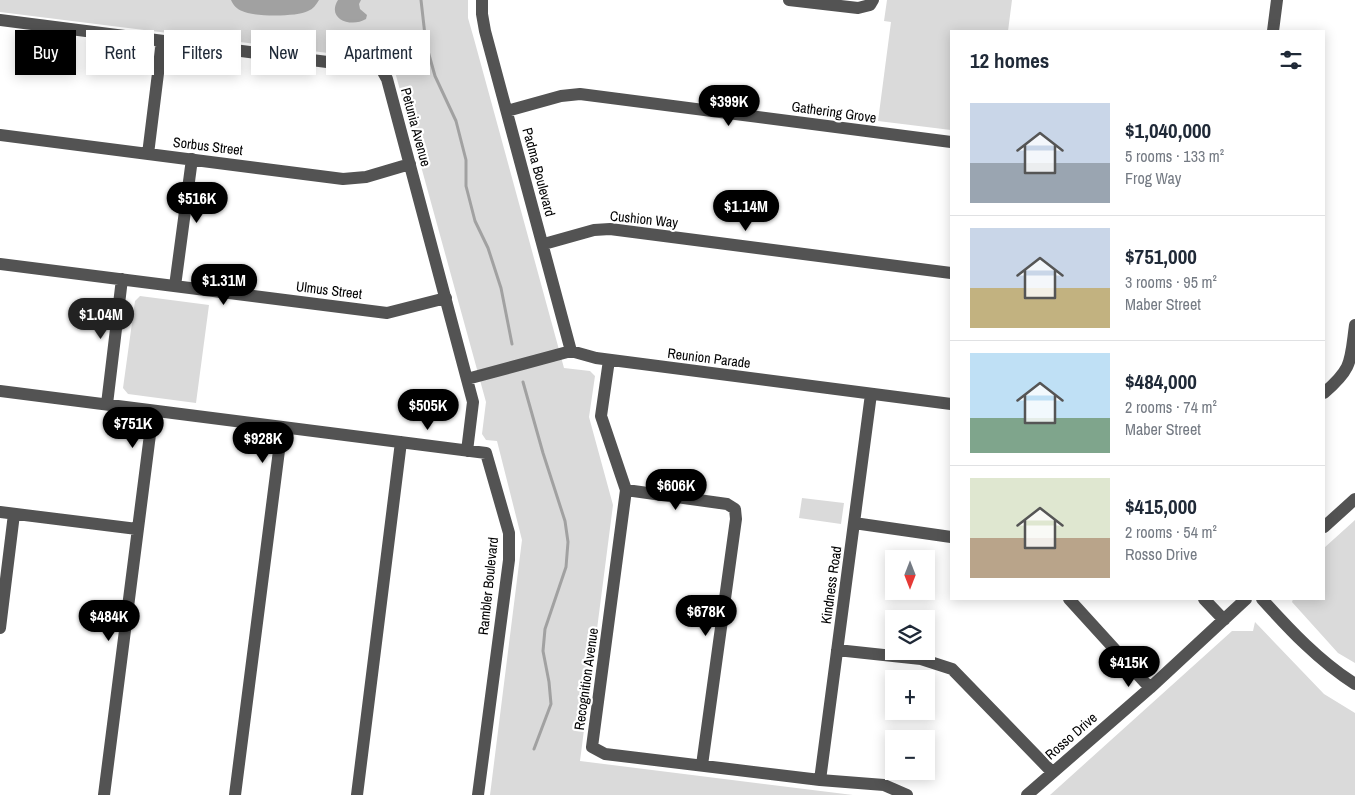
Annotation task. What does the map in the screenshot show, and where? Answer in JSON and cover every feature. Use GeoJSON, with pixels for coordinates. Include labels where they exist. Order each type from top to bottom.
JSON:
{"type":"FeatureCollection","features":[{"type":"Feature","properties":{"kind":"street","name":"Padma Boulevard"},"geometry":{"type":"LineString","coordinates":[[482,0],[483,23],[544,244],[570,351]]}},
{"type":"Feature","properties":{"kind":"street"},"geometry":{"type":"LineString","coordinates":[[789,0],[858,8],[870,5],[873,0]]}},
{"type":"Feature","properties":{"kind":"street"},"geometry":{"type":"LineString","coordinates":[[1273,30],[1277,0]]}},
{"type":"Feature","properties":{"kind":"street","name":"Petunia Avenue"},"geometry":{"type":"LineString","coordinates":[[0,20],[382,70],[387,79],[474,402],[467,451]]}},
{"type":"Feature","properties":{"kind":"street"},"geometry":{"type":"LineString","coordinates":[[148,154],[162,40]]}},
{"type":"Feature","properties":{"kind":"street","name":"Gathering Grove"},"geometry":{"type":"LineString","coordinates":[[507,111],[561,96],[580,94],[950,142]]}},
{"type":"Feature","properties":{"kind":"street","name":"Sorbus Street"},"geometry":{"type":"LineString","coordinates":[[0,135],[350,179],[366,177],[410,164]]}},
{"type":"Feature","properties":{"kind":"street"},"geometry":{"type":"LineString","coordinates":[[175,286],[192,159]]}},
{"type":"Feature","properties":{"kind":"street","name":"Cushion Way"},"geometry":{"type":"LineString","coordinates":[[544,244],[594,230],[610,229],[950,273]]}},
{"type":"Feature","properties":{"kind":"street","name":"Ulmus Street"},"geometry":{"type":"LineString","coordinates":[[0,264],[387,313],[446,298]]}},
{"type":"Feature","properties":{"kind":"street"},"geometry":{"type":"LineString","coordinates":[[107,404],[122,279]]}},
{"type":"Feature","properties":{"kind":"street"},"geometry":{"type":"LineString","coordinates":[[1325,392],[1346,371],[1350,364],[1355,325]]}},
{"type":"Feature","properties":{"kind":"street","name":"Reunion Parade"},"geometry":{"type":"LineString","coordinates":[[467,378],[570,351],[609,360],[950,404]]}},
{"type":"Feature","properties":{"kind":"street","name":"Recognition Avenue"},"geometry":{"type":"LineString","coordinates":[[609,360],[601,416],[626,490],[592,747],[605,754],[820,780],[884,785],[907,795]]}},
{"type":"Feature","properties":{"kind":"street","name":"Rambler Boulevard"},"geometry":{"type":"LineString","coordinates":[[0,391],[486,453],[510,533],[478,795]]}},
{"type":"Feature","properties":{"kind":"street","name":"Kindness Road"},"geometry":{"type":"LineString","coordinates":[[820,780],[872,394]]}},
{"type":"Feature","properties":{"kind":"street"},"geometry":{"type":"LineString","coordinates":[[104,795],[152,411]]}},
{"type":"Feature","properties":{"kind":"street"},"geometry":{"type":"LineString","coordinates":[[235,795],[282,426]]}},
{"type":"Feature","properties":{"kind":"street"},"geometry":{"type":"LineString","coordinates":[[357,795],[401,442]]}},
{"type":"Feature","properties":{"kind":"street"},"geometry":{"type":"LineString","coordinates":[[626,490],[726,504],[735,509],[736,519],[702,765]]}},
{"type":"Feature","properties":{"kind":"street"},"geometry":{"type":"LineString","coordinates":[[1325,526],[1355,499]]}},
{"type":"Feature","properties":{"kind":"street"},"geometry":{"type":"LineString","coordinates":[[0,512],[137,529]]}},
{"type":"Feature","properties":{"kind":"street"},"geometry":{"type":"LineString","coordinates":[[0,628],[14,514]]}},
{"type":"Feature","properties":{"kind":"street"},"geometry":{"type":"LineString","coordinates":[[854,523],[950,537]]}},
{"type":"Feature","properties":{"kind":"street"},"geometry":{"type":"LineString","coordinates":[[1070,600],[1150,688]]}},
{"type":"Feature","properties":{"kind":"street"},"geometry":{"type":"LineString","coordinates":[[1205,600],[1224,620]]}},
{"type":"Feature","properties":{"kind":"street","name":"Rosso Drive"},"geometry":{"type":"LineString","coordinates":[[1027,795],[1150,688],[1245,600]]}},
{"type":"Feature","properties":{"kind":"street"},"geometry":{"type":"LineString","coordinates":[[1263,600],[1330,668],[1355,684]]}},
{"type":"Feature","properties":{"kind":"street"},"geometry":{"type":"LineString","coordinates":[[837,650],[921,659],[952,669],[1052,772]]}},
{"type":"Feature","properties":{"kind":"shaded area"},"geometry":{"type":"Polygon","coordinates":[[[0,0],[468,0],[468,18],[564,368],[590,371],[595,376],[589,417],[613,505],[580,761],[853,795],[490,795],[522,540],[497,441],[486,440],[482,434],[486,402],[396,75],[430,75],[430,30],[326,30],[326,53],[316,52],[316,30],[251,30],[251,43],[241,42],[241,30],[164,30],[164,32],[0,12],[0,0]]]}},
{"type":"Feature","properties":{"kind":"shaded area"},"geometry":{"type":"Polygon","coordinates":[[[231,0],[319,0],[311,9],[302,13],[275,15],[248,13],[237,8],[231,0]]]}},
{"type":"Feature","properties":{"kind":"shaded area"},"geometry":{"type":"Polygon","coordinates":[[[338,0],[361,0],[359,4],[360,9],[367,15],[366,19],[360,22],[342,20],[335,12],[338,0]]]}},
{"type":"Feature","properties":{"kind":"shaded area"},"geometry":{"type":"Polygon","coordinates":[[[887,0],[1012,0],[1008,30],[950,30],[950,130],[878,121],[891,22],[884,21],[887,0]]]}},
{"type":"Feature","properties":{"kind":"shaded area"},"geometry":{"type":"Polygon","coordinates":[[[140,296],[209,305],[196,403],[128,394],[123,388],[135,301],[140,296]]]}},
{"type":"Feature","properties":{"kind":"shaded area"},"geometry":{"type":"Polygon","coordinates":[[[802,498],[844,503],[841,524],[799,518],[802,498]]]}},
{"type":"Feature","properties":{"kind":"shaded area"},"geometry":{"type":"Polygon","coordinates":[[[1355,520],[1355,663],[1338,653],[1292,602],[1293,600],[1325,600],[1325,547],[1355,520]]]}},
{"type":"Feature","properties":{"kind":"shaded area"},"geometry":{"type":"Polygon","coordinates":[[[1255,622],[1324,694],[1355,713],[1355,795],[1050,795],[1232,631],[1253,631],[1255,622]]]}},
{"type":"Feature","properties":{"kind":"waterway"},"geometry":{"type":"LineString","coordinates":[[421,0],[426,44],[435,76],[456,121],[466,160],[466,186],[475,221],[488,248],[501,288],[512,344]]}},
{"type":"Feature","properties":{"kind":"waterway"},"geometry":{"type":"LineString","coordinates":[[523,382],[565,521],[568,542],[566,567],[545,629],[543,651],[551,704],[534,749]]}}]}
